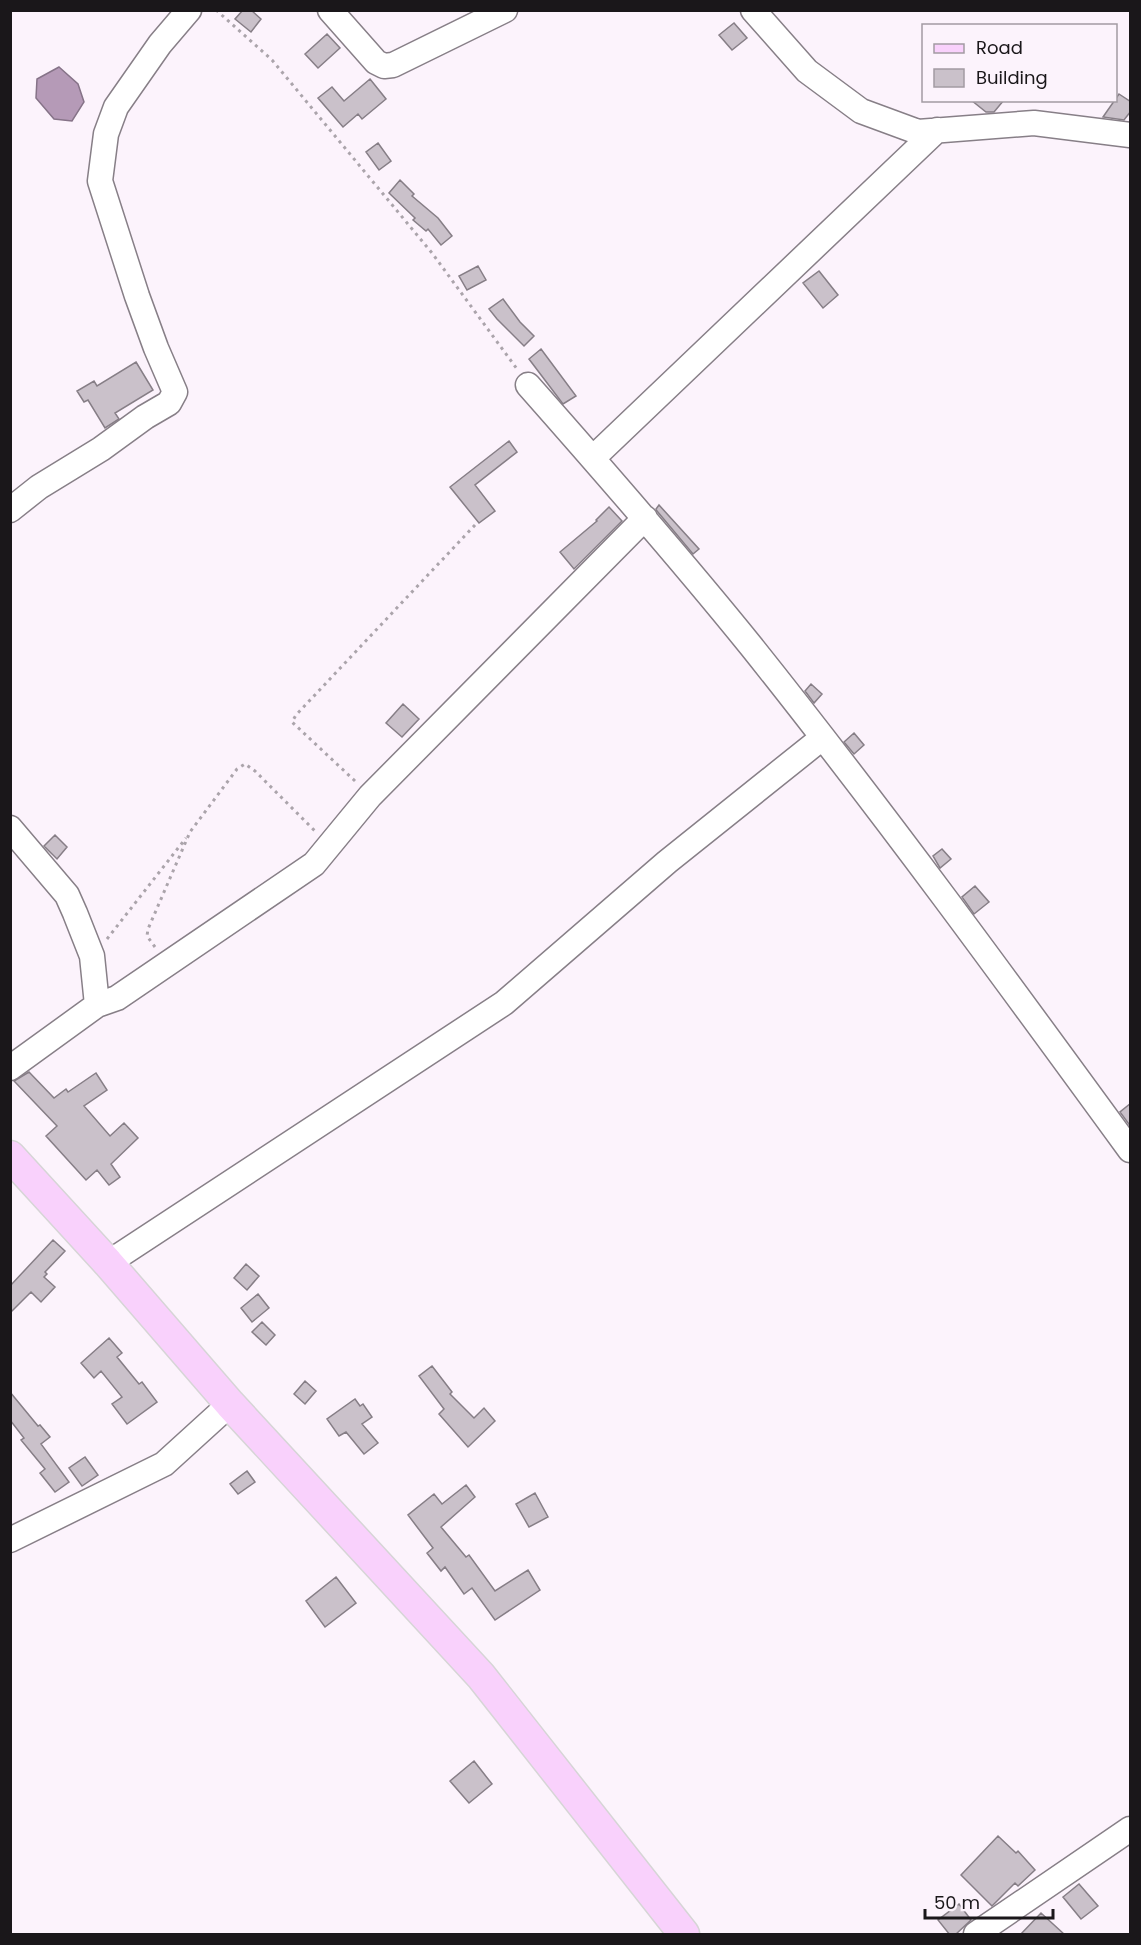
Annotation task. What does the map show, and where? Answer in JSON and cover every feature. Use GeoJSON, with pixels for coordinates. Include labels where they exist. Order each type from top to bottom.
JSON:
{"type":"FeatureCollection","features":[{"type":"Feature","properties":{"kind":"main road"},"geometry":{"type":"LineString","coordinates":[[10,1156],[108,1263],[230,1404],[481,1676],[684,1935]]}},
{"type":"Feature","properties":{"kind":"street"},"geometry":{"type":"LineString","coordinates":[[10,510],[39,487],[101,449],[173,398],[175,392],[141,306],[100,181],[106,134],[116,107],[160,44],[189,10]]}},
{"type":"Feature","properties":{"kind":"street"},"geometry":{"type":"LineString","coordinates":[[330,10],[376,62],[384,66],[393,65],[506,10]]}},
{"type":"Feature","properties":{"kind":"street"},"geometry":{"type":"LineString","coordinates":[[753,10],[807,71],[861,111],[918,132],[1034,123],[1131,135]]}},
{"type":"Feature","properties":{"kind":"street"},"geometry":{"type":"LineString","coordinates":[[593,458],[937,130]]}},
{"type":"Feature","properties":{"kind":"street"},"geometry":{"type":"LineString","coordinates":[[528,385],[645,518],[750,645],[1131,1150]]}},
{"type":"Feature","properties":{"kind":"street"},"geometry":{"type":"LineString","coordinates":[[10,1068],[97,1005],[117,998],[314,864],[370,796],[645,518]]}},
{"type":"Feature","properties":{"kind":"street"},"geometry":{"type":"LineString","coordinates":[[108,1263],[504,1003],[667,862],[822,738]]}},
{"type":"Feature","properties":{"kind":"street"},"geometry":{"type":"LineString","coordinates":[[10,828],[66,895],[92,956],[97,1005]]}},
{"type":"Feature","properties":{"kind":"street"},"geometry":{"type":"LineString","coordinates":[[10,1540],[164,1464],[230,1404]]}},
{"type":"Feature","properties":{"kind":"street"},"geometry":{"type":"LineString","coordinates":[[976,1935],[1131,1829]]}},
{"type":"Feature","properties":{"kind":"path"},"geometry":{"type":"LineString","coordinates":[[216,10],[272,60],[432,253],[528,385]]}},
{"type":"Feature","properties":{"kind":"path"},"geometry":{"type":"LineString","coordinates":[[370,796],[292,722],[296,715],[475,525]]}},
{"type":"Feature","properties":{"kind":"path"},"geometry":{"type":"LineString","coordinates":[[92,956],[125,918],[237,770],[245,764],[255,771],[329,845]]}},
{"type":"Feature","properties":{"kind":"path"},"geometry":{"type":"LineString","coordinates":[[169,963],[147,936],[148,929],[190,832]]}},
{"type":"Feature","properties":{"kind":"shaded area"},"geometry":{"type":"Polygon","coordinates":[[[59,67],[78,84],[84,102],[72,121],[54,119],[36,98],[37,79],[59,67]]]}},
{"type":"Feature","properties":{"kind":"building"},"geometry":{"type":"Polygon","coordinates":[[[243,10],[251,10],[261,19],[251,32],[235,19],[243,10]]]}},
{"type":"Feature","properties":{"kind":"building"},"geometry":{"type":"Polygon","coordinates":[[[734,23],[747,38],[732,50],[719,35],[734,23]]]}},
{"type":"Feature","properties":{"kind":"building"},"geometry":{"type":"Polygon","coordinates":[[[327,34],[340,48],[318,68],[305,54],[327,34]]]}},
{"type":"Feature","properties":{"kind":"building"},"geometry":{"type":"Polygon","coordinates":[[[370,79],[386,99],[362,119],[358,114],[343,127],[318,98],[332,87],[344,101],[370,79]]]}},
{"type":"Feature","properties":{"kind":"building"},"geometry":{"type":"Polygon","coordinates":[[[1119,94],[1131,102],[1131,111],[1124,120],[1103,117],[1113,102],[1117,102],[1119,94]]]}},
{"type":"Feature","properties":{"kind":"building"},"geometry":{"type":"Polygon","coordinates":[[[974,102],[1002,102],[994,112],[986,112],[974,102]]]}},
{"type":"Feature","properties":{"kind":"building"},"geometry":{"type":"Polygon","coordinates":[[[378,143],[391,161],[379,170],[366,152],[378,143]]]}},
{"type":"Feature","properties":{"kind":"building"},"geometry":{"type":"Polygon","coordinates":[[[400,180],[414,194],[412,196],[438,218],[452,236],[441,245],[428,229],[426,231],[413,220],[415,218],[389,193],[400,180]]]}},
{"type":"Feature","properties":{"kind":"building"},"geometry":{"type":"Polygon","coordinates":[[[478,266],[486,280],[467,290],[459,276],[478,266]]]}},
{"type":"Feature","properties":{"kind":"building"},"geometry":{"type":"Polygon","coordinates":[[[819,271],[838,295],[823,308],[803,283],[819,271]]]}},
{"type":"Feature","properties":{"kind":"building"},"geometry":{"type":"Polygon","coordinates":[[[503,299],[534,336],[524,346],[489,309],[503,299]]]}},
{"type":"Feature","properties":{"kind":"building"},"geometry":{"type":"Polygon","coordinates":[[[541,349],[576,396],[563,404],[529,359],[541,349]]]}},
{"type":"Feature","properties":{"kind":"building"},"geometry":{"type":"Polygon","coordinates":[[[136,362],[153,390],[115,413],[119,419],[105,428],[88,400],[84,402],[77,391],[94,381],[97,386],[136,362]]]}},
{"type":"Feature","properties":{"kind":"building"},"geometry":{"type":"Polygon","coordinates":[[[509,441],[517,452],[475,485],[495,511],[479,523],[450,487],[509,441]]]}},
{"type":"Feature","properties":{"kind":"building"},"geometry":{"type":"Polygon","coordinates":[[[659,505],[699,549],[693,554],[657,511],[659,505]]]}},
{"type":"Feature","properties":{"kind":"building"},"geometry":{"type":"Polygon","coordinates":[[[609,507],[622,521],[574,569],[560,552],[597,521],[609,507]]]}},
{"type":"Feature","properties":{"kind":"building"},"geometry":{"type":"Polygon","coordinates":[[[811,684],[822,694],[814,703],[805,691],[811,684]]]}},
{"type":"Feature","properties":{"kind":"building"},"geometry":{"type":"Polygon","coordinates":[[[403,704],[419,719],[402,737],[386,723],[403,704]]]}},
{"type":"Feature","properties":{"kind":"building"},"geometry":{"type":"Polygon","coordinates":[[[854,733],[864,745],[854,754],[844,742],[854,733]]]}},
{"type":"Feature","properties":{"kind":"building"},"geometry":{"type":"Polygon","coordinates":[[[55,835],[67,847],[57,859],[44,846],[55,835]]]}},
{"type":"Feature","properties":{"kind":"building"},"geometry":{"type":"Polygon","coordinates":[[[942,849],[951,859],[940,868],[933,856],[942,849]]]}},
{"type":"Feature","properties":{"kind":"building"},"geometry":{"type":"Polygon","coordinates":[[[975,886],[989,902],[974,914],[962,897],[975,886]]]}},
{"type":"Feature","properties":{"kind":"building"},"geometry":{"type":"Polygon","coordinates":[[[29,1072],[54,1098],[66,1089],[68,1092],[96,1073],[107,1090],[84,1106],[110,1136],[124,1123],[138,1138],[111,1164],[120,1177],[109,1185],[97,1170],[86,1180],[46,1136],[57,1126],[14,1081],[29,1072]]]}},
{"type":"Feature","properties":{"kind":"building"},"geometry":{"type":"Polygon","coordinates":[[[1131,1103],[1131,1127],[1120,1112],[1131,1103]]]}},
{"type":"Feature","properties":{"kind":"building"},"geometry":{"type":"Polygon","coordinates":[[[53,1240],[65,1251],[45,1272],[47,1274],[44,1277],[55,1287],[41,1302],[31,1292],[10,1313],[10,1286],[53,1240]]]}},
{"type":"Feature","properties":{"kind":"building"},"geometry":{"type":"Polygon","coordinates":[[[246,1264],[259,1276],[247,1290],[234,1278],[246,1264]]]}},
{"type":"Feature","properties":{"kind":"building"},"geometry":{"type":"Polygon","coordinates":[[[258,1294],[269,1308],[252,1322],[241,1308],[258,1294]]]}},
{"type":"Feature","properties":{"kind":"building"},"geometry":{"type":"Polygon","coordinates":[[[262,1322],[275,1335],[266,1345],[252,1332],[262,1322]]]}},
{"type":"Feature","properties":{"kind":"building"},"geometry":{"type":"Polygon","coordinates":[[[109,1338],[122,1353],[117,1357],[139,1384],[142,1382],[157,1402],[127,1424],[112,1404],[122,1397],[101,1371],[94,1378],[81,1363],[109,1338]]]}},
{"type":"Feature","properties":{"kind":"building"},"geometry":{"type":"Polygon","coordinates":[[[432,1366],[452,1392],[450,1394],[474,1418],[484,1408],[495,1421],[468,1447],[439,1414],[444,1409],[419,1376],[432,1366]]]}},
{"type":"Feature","properties":{"kind":"building"},"geometry":{"type":"Polygon","coordinates":[[[305,1381],[316,1391],[305,1404],[294,1394],[305,1381]]]}},
{"type":"Feature","properties":{"kind":"building"},"geometry":{"type":"Polygon","coordinates":[[[10,1392],[50,1437],[41,1444],[69,1482],[55,1492],[40,1473],[45,1469],[21,1440],[24,1438],[10,1420],[10,1392]]]}},
{"type":"Feature","properties":{"kind":"building"},"geometry":{"type":"Polygon","coordinates":[[[355,1399],[360,1406],[363,1404],[372,1417],[362,1424],[378,1443],[364,1454],[346,1432],[339,1436],[327,1419],[355,1399]]]}},
{"type":"Feature","properties":{"kind":"building"},"geometry":{"type":"Polygon","coordinates":[[[85,1457],[98,1475],[82,1486],[69,1468],[85,1457]]]}},
{"type":"Feature","properties":{"kind":"building"},"geometry":{"type":"Polygon","coordinates":[[[247,1471],[255,1482],[238,1494],[230,1484],[247,1471]]]}},
{"type":"Feature","properties":{"kind":"building"},"geometry":{"type":"Polygon","coordinates":[[[466,1485],[475,1497],[441,1527],[466,1557],[469,1555],[495,1591],[528,1570],[540,1590],[495,1620],[472,1588],[464,1594],[445,1567],[441,1571],[427,1553],[433,1548],[408,1515],[434,1494],[442,1504],[466,1485]]]}},
{"type":"Feature","properties":{"kind":"building"},"geometry":{"type":"Polygon","coordinates":[[[535,1493],[548,1517],[529,1527],[516,1504],[535,1493]]]}},
{"type":"Feature","properties":{"kind":"building"},"geometry":{"type":"Polygon","coordinates":[[[336,1577],[356,1603],[325,1627],[306,1601],[336,1577]]]}},
{"type":"Feature","properties":{"kind":"building"},"geometry":{"type":"Polygon","coordinates":[[[474,1761],[492,1784],[469,1803],[450,1781],[474,1761]]]}},
{"type":"Feature","properties":{"kind":"building"},"geometry":{"type":"Polygon","coordinates":[[[998,1836],[1016,1853],[1018,1851],[1035,1870],[1018,1886],[1015,1883],[992,1906],[961,1875],[998,1836]]]}},
{"type":"Feature","properties":{"kind":"building"},"geometry":{"type":"Polygon","coordinates":[[[1079,1884],[1098,1906],[1081,1919],[1063,1897],[1079,1884]]]}},
{"type":"Feature","properties":{"kind":"building"},"geometry":{"type":"Polygon","coordinates":[[[959,1904],[971,1920],[955,1935],[950,1935],[938,1920],[959,1904]]]}},
{"type":"Feature","properties":{"kind":"building"},"geometry":{"type":"Polygon","coordinates":[[[1041,1913],[1065,1935],[1020,1935],[1041,1913]]]}}]}
